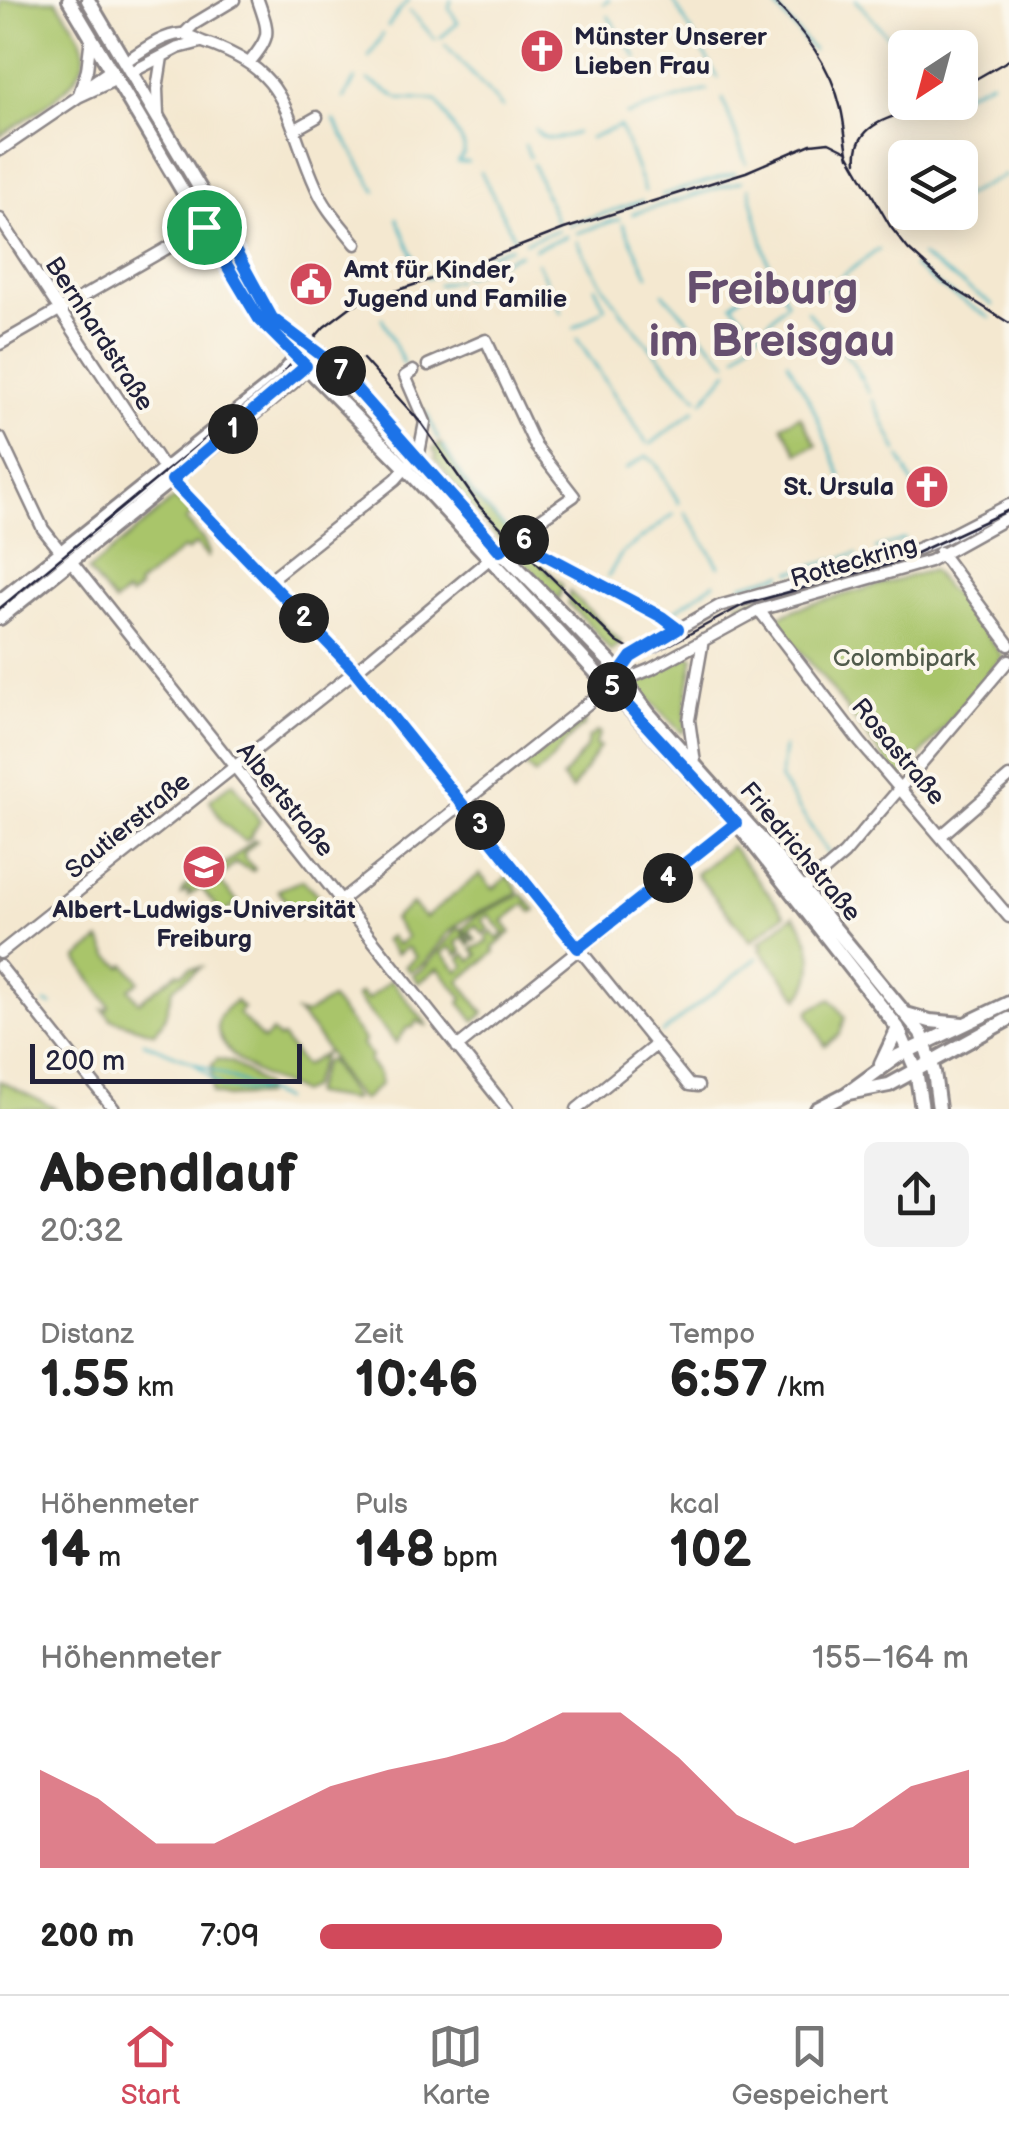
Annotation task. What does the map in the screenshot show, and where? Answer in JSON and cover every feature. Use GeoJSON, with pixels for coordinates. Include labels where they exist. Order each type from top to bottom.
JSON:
{"type":"FeatureCollection","features":[{"type":"Feature","properties":{"kind":"main road"},"geometry":{"type":"LineString","coordinates":[[70,0],[254,312],[617,680]]}},
{"type":"Feature","properties":{"kind":"main road"},"geometry":{"type":"LineString","coordinates":[[88,0],[158,115],[267,312],[337,367],[417,456],[496,555]]}},
{"type":"Feature","properties":{"kind":"main road"},"geometry":{"type":"LineString","coordinates":[[114,74],[129,67]]}},
{"type":"Feature","properties":{"kind":"main road"},"geometry":{"type":"LineString","coordinates":[[204,227],[225,232]]}},
{"type":"Feature","properties":{"kind":"main road"},"geometry":{"type":"LineString","coordinates":[[0,618],[67,557],[302,362],[312,348]]}},
{"type":"Feature","properties":{"kind":"main road"},"geometry":{"type":"LineString","coordinates":[[0,602],[67,557]]}},
{"type":"Feature","properties":{"kind":"main road","name":"Friedrichstraße"},"geometry":{"type":"LineString","coordinates":[[617,680],[695,762],[906,1014],[927,1044],[939,1109]]}},
{"type":"Feature","properties":{"kind":"main road","name":"Friedrichstraße"},"geometry":{"type":"LineString","coordinates":[[617,680],[833,942],[898,1028],[916,1070],[922,1106]]}},
{"type":"Feature","properties":{"kind":"main road"},"geometry":{"type":"LineString","coordinates":[[816,1109],[846,1094],[880,1066],[1009,1003]]}},
{"type":"Feature","properties":{"kind":"main road"},"geometry":{"type":"LineString","coordinates":[[906,1014],[930,1022],[966,1025]]}},
{"type":"Feature","properties":{"kind":"main road"},"geometry":{"type":"LineString","coordinates":[[846,1094],[889,1084],[1009,1019]]}},
{"type":"Feature","properties":{"kind":"main road"},"geometry":{"type":"LineString","coordinates":[[880,1066],[898,1028]]}},
{"type":"Feature","properties":{"kind":"main road"},"geometry":{"type":"LineString","coordinates":[[889,1084],[917,1096],[922,1106]]}},
{"type":"Feature","properties":{"kind":"street"},"geometry":{"type":"LineString","coordinates":[[129,67],[164,39],[184,33],[234,0]]}},
{"type":"Feature","properties":{"kind":"street"},"geometry":{"type":"LineString","coordinates":[[250,63],[265,44],[268,32],[258,0]]}},
{"type":"Feature","properties":{"kind":"street"},"geometry":{"type":"LineString","coordinates":[[184,33],[250,63],[274,88],[316,188],[356,244]]}},
{"type":"Feature","properties":{"kind":"street"},"geometry":{"type":"LineString","coordinates":[[80,93],[91,36]]}},
{"type":"Feature","properties":{"kind":"street"},"geometry":{"type":"LineString","coordinates":[[129,67],[202,42]]}},
{"type":"Feature","properties":{"kind":"street"},"geometry":{"type":"LineString","coordinates":[[158,115],[156,89],[162,57]]}},
{"type":"Feature","properties":{"kind":"street"},"geometry":{"type":"LineString","coordinates":[[0,150],[80,93],[114,74]]}},
{"type":"Feature","properties":{"kind":"street"},"geometry":{"type":"LineString","coordinates":[[294,130],[318,117]]}},
{"type":"Feature","properties":{"kind":"street","name":"Bernhardstraße"},"geometry":{"type":"LineString","coordinates":[[0,219],[168,475],[355,671],[656,1044],[690,1084],[698,1086]]}},
{"type":"Feature","properties":{"kind":"street"},"geometry":{"type":"LineString","coordinates":[[0,344],[204,227]]}},
{"type":"Feature","properties":{"kind":"street","name":"Sautierstraße"},"geometry":{"type":"LineString","coordinates":[[0,954],[518,536],[574,496],[536,447],[486,340],[428,365]]}},
{"type":"Feature","properties":{"kind":"street"},"geometry":{"type":"LineString","coordinates":[[268,581],[417,456],[426,422],[405,376],[413,371]]}},
{"type":"Feature","properties":{"kind":"street","name":"Albertstraße"},"geometry":{"type":"LineString","coordinates":[[0,438],[43,529],[507,1109]]}},
{"type":"Feature","properties":{"kind":"street","name":"Rotteckring"},"geometry":{"type":"LineString","coordinates":[[617,680],[631,657],[675,626],[727,602],[871,566],[935,542],[1009,505]]}},
{"type":"Feature","properties":{"kind":"street","name":"Rotteckring"},"geometry":{"type":"LineString","coordinates":[[617,680],[652,669],[759,610],[926,563],[1009,517]]}},
{"type":"Feature","properties":{"kind":"street"},"geometry":{"type":"LineString","coordinates":[[518,536],[532,548],[675,626]]}},
{"type":"Feature","properties":{"kind":"street"},"geometry":{"type":"LineString","coordinates":[[935,542],[1009,644]]}},
{"type":"Feature","properties":{"kind":"street","name":"Rosastraße"},"geometry":{"type":"LineString","coordinates":[[759,610],[844,722],[1009,917]]}},
{"type":"Feature","properties":{"kind":"street"},"geometry":{"type":"LineString","coordinates":[[695,762],[689,720],[703,640]]}},
{"type":"Feature","properties":{"kind":"street"},"geometry":{"type":"LineString","coordinates":[[803,889],[844,854],[1009,660]]}},
{"type":"Feature","properties":{"kind":"street"},"geometry":{"type":"LineString","coordinates":[[340,902],[617,680]]}},
{"type":"Feature","properties":{"kind":"street"},"geometry":{"type":"LineString","coordinates":[[942,835],[1009,777]]}},
{"type":"Feature","properties":{"kind":"street"},"geometry":{"type":"LineString","coordinates":[[457,1047],[736,823]]}},
{"type":"Feature","properties":{"kind":"street"},"geometry":{"type":"LineString","coordinates":[[0,966],[114,1109]]}},
{"type":"Feature","properties":{"kind":"street"},"geometry":{"type":"LineString","coordinates":[[577,1109],[656,1044]]}},
{"type":"Feature","properties":{"kind":"green space"},"geometry":{"type":"Polygon","coordinates":[[[0,0],[56,0],[80,35],[84,55],[80,70],[58,96],[0,136],[0,0]]]}},
{"type":"Feature","properties":{"kind":"green space"},"geometry":{"type":"Polygon","coordinates":[[[800,416],[817,445],[798,453],[782,425],[800,416]]]}},
{"type":"Feature","properties":{"kind":"green space"},"geometry":{"type":"Polygon","coordinates":[[[440,443],[473,497],[512,535],[499,539],[466,502],[435,458],[433,449],[440,443]]]}},
{"type":"Feature","properties":{"kind":"green space"},"geometry":{"type":"Polygon","coordinates":[[[175,498],[192,514],[186,520],[204,541],[207,557],[196,544],[187,551],[184,548],[137,586],[139,589],[130,597],[126,593],[114,603],[88,571],[175,498]]]}},
{"type":"Feature","properties":{"kind":"green space"},"geometry":{"type":"Polygon","coordinates":[[[524,547],[563,586],[558,600],[517,553],[524,547]]]}},
{"type":"Feature","properties":{"kind":"green space"},"geometry":{"type":"Polygon","coordinates":[[[920,551],[925,560],[744,614],[738,603],[920,551]]]}},
{"type":"Feature","properties":{"kind":"green space","name":"Colombipark"},"geometry":{"type":"Polygon","coordinates":[[[932,570],[964,604],[1003,657],[900,780],[774,619],[798,608],[932,570]]]}},
{"type":"Feature","properties":{"kind":"green space"},"geometry":{"type":"Polygon","coordinates":[[[569,591],[621,642],[611,652],[568,604],[569,591]]]}},
{"type":"Feature","properties":{"kind":"green space"},"geometry":{"type":"Polygon","coordinates":[[[688,656],[694,657],[682,733],[643,693],[639,683],[688,656]]]}},
{"type":"Feature","properties":{"kind":"green space"},"geometry":{"type":"Polygon","coordinates":[[[585,718],[584,726],[542,770],[535,775],[525,766],[585,718]]]}},
{"type":"Feature","properties":{"kind":"green space"},"geometry":{"type":"Polygon","coordinates":[[[600,733],[595,745],[600,747],[572,790],[562,778],[586,749],[588,738],[600,733]]]}},
{"type":"Feature","properties":{"kind":"green space"},"geometry":{"type":"Polygon","coordinates":[[[233,782],[260,821],[244,841],[222,822],[210,800],[233,782]]]}},
{"type":"Feature","properties":{"kind":"green space"},"geometry":{"type":"Polygon","coordinates":[[[257,841],[244,853],[255,869],[235,863],[218,880],[238,902],[221,916],[201,888],[188,896],[190,890],[181,894],[184,887],[220,869],[257,841]]]}},
{"type":"Feature","properties":{"kind":"green space"},"geometry":{"type":"Polygon","coordinates":[[[731,846],[785,914],[751,941],[696,874],[731,846]]]}},
{"type":"Feature","properties":{"kind":"green space"},"geometry":{"type":"Polygon","coordinates":[[[480,874],[493,889],[508,876],[519,892],[457,925],[426,960],[409,971],[405,966],[416,957],[407,947],[396,954],[384,940],[390,936],[397,945],[407,937],[393,919],[412,904],[425,918],[480,874]]]}},
{"type":"Feature","properties":{"kind":"green space"},"geometry":{"type":"Polygon","coordinates":[[[303,880],[321,903],[320,907],[316,902],[309,908],[313,913],[305,911],[298,918],[278,890],[303,880]]]}},
{"type":"Feature","properties":{"kind":"green space"},"geometry":{"type":"Polygon","coordinates":[[[522,894],[536,910],[532,912],[525,904],[503,921],[511,932],[493,948],[495,952],[459,981],[484,1013],[475,1021],[460,1003],[463,998],[438,968],[419,983],[413,975],[423,969],[459,927],[471,943],[463,937],[456,943],[462,951],[457,955],[450,947],[442,953],[458,971],[465,966],[460,959],[465,954],[471,961],[478,955],[472,949],[488,942],[486,937],[492,932],[498,939],[504,934],[489,915],[482,920],[489,929],[483,934],[476,925],[469,931],[476,940],[463,929],[476,916],[522,894]]]}},
{"type":"Feature","properties":{"kind":"green space"},"geometry":{"type":"Polygon","coordinates":[[[794,915],[806,934],[812,967],[799,998],[759,943],[794,915]]]}},
{"type":"Feature","properties":{"kind":"green space"},"geometry":{"type":"Polygon","coordinates":[[[100,940],[109,956],[122,967],[125,964],[139,981],[129,989],[139,1002],[178,972],[201,967],[173,988],[164,1019],[155,1033],[111,1019],[103,1009],[109,1005],[77,959],[100,940]]]}},
{"type":"Feature","properties":{"kind":"green space"},"geometry":{"type":"Polygon","coordinates":[[[391,980],[428,1026],[417,1021],[396,1043],[356,997],[361,993],[367,1000],[391,980]]]}},
{"type":"Feature","properties":{"kind":"green space"},"geometry":{"type":"Polygon","coordinates":[[[331,999],[365,1041],[362,1044],[371,1056],[369,1062],[379,1074],[381,1084],[363,1100],[297,1013],[306,1014],[331,999]]]}},
{"type":"Feature","properties":{"kind":"green space"},"geometry":{"type":"Polygon","coordinates":[[[831,999],[845,1017],[840,1034],[825,1046],[809,1010],[831,999]]]}},
{"type":"Feature","properties":{"kind":"green space"},"geometry":{"type":"Polygon","coordinates":[[[236,1001],[243,1008],[238,1013],[263,1040],[272,1032],[279,1039],[282,1037],[304,1066],[324,1054],[310,1088],[300,1093],[253,1070],[231,1053],[223,1043],[218,1022],[236,1001]]]}},
{"type":"Feature","properties":{"kind":"green space"},"geometry":{"type":"Polygon","coordinates":[[[217,1059],[232,1062],[265,1086],[264,1095],[227,1097],[212,1093],[212,1065],[217,1059]]]}},
{"type":"Feature","properties":{"kind":"green space"},"geometry":{"type":"Polygon","coordinates":[[[329,1060],[354,1099],[312,1094],[324,1062],[329,1060]]]}},
{"type":"Feature","properties":{"kind":"green space"},"geometry":{"type":"Polygon","coordinates":[[[0,1081],[57,1109],[0,1109],[0,1081]]]}},
{"type":"Feature","properties":{"kind":"waterway"},"geometry":{"type":"LineString","coordinates":[[405,4],[409,0]]}},
{"type":"Feature","properties":{"kind":"waterway"},"geometry":{"type":"LineString","coordinates":[[440,38],[458,23],[449,8],[451,0]]}},
{"type":"Feature","properties":{"kind":"waterway"},"geometry":{"type":"LineString","coordinates":[[604,4],[609,0]]}},
{"type":"Feature","properties":{"kind":"waterway"},"geometry":{"type":"LineString","coordinates":[[673,0],[718,78]]}},
{"type":"Feature","properties":{"kind":"waterway"},"geometry":{"type":"LineString","coordinates":[[770,0],[813,50]]}},
{"type":"Feature","properties":{"kind":"waterway"},"geometry":{"type":"LineString","coordinates":[[856,0],[888,37]]}},
{"type":"Feature","properties":{"kind":"waterway"},"geometry":{"type":"LineString","coordinates":[[388,26],[403,6]]}},
{"type":"Feature","properties":{"kind":"waterway"},"geometry":{"type":"LineString","coordinates":[[410,11],[435,39]]}},
{"type":"Feature","properties":{"kind":"waterway"},"geometry":{"type":"LineString","coordinates":[[608,16],[637,58]]}},
{"type":"Feature","properties":{"kind":"waterway"},"geometry":{"type":"LineString","coordinates":[[369,57],[383,34]]}},
{"type":"Feature","properties":{"kind":"waterway"},"geometry":{"type":"LineString","coordinates":[[445,45],[503,108]]}},
{"type":"Feature","properties":{"kind":"waterway"},"geometry":{"type":"LineString","coordinates":[[640,65],[645,77]]}},
{"type":"Feature","properties":{"kind":"waterway"},"geometry":{"type":"LineString","coordinates":[[344,98],[355,79]]}},
{"type":"Feature","properties":{"kind":"waterway"},"geometry":{"type":"LineString","coordinates":[[368,80],[400,99],[437,101],[464,146],[464,154],[457,162],[468,162]]}},
{"type":"Feature","properties":{"kind":"waterway"},"geometry":{"type":"LineString","coordinates":[[978,87],[991,81]]}},
{"type":"Feature","properties":{"kind":"waterway"},"geometry":{"type":"LineString","coordinates":[[626,115],[707,90]]}},
{"type":"Feature","properties":{"kind":"waterway"},"geometry":{"type":"LineString","coordinates":[[723,99],[746,163]]}},
{"type":"Feature","properties":{"kind":"waterway"},"geometry":{"type":"LineString","coordinates":[[334,120],[376,191]]}},
{"type":"Feature","properties":{"kind":"waterway"},"geometry":{"type":"LineString","coordinates":[[590,138],[620,126],[645,191]]}},
{"type":"Feature","properties":{"kind":"waterway"},"geometry":{"type":"LineString","coordinates":[[535,129],[548,138],[576,133]]}},
{"type":"Feature","properties":{"kind":"waterway"},"geometry":{"type":"LineString","coordinates":[[525,145],[530,157]]}},
{"type":"Feature","properties":{"kind":"waterway"},"geometry":{"type":"LineString","coordinates":[[533,164],[557,222]]}},
{"type":"Feature","properties":{"kind":"waterway"},"geometry":{"type":"LineString","coordinates":[[481,172],[514,237]]}},
{"type":"Feature","properties":{"kind":"waterway"},"geometry":{"type":"LineString","coordinates":[[662,195],[735,173]]}},
{"type":"Feature","properties":{"kind":"waterway"},"geometry":{"type":"LineString","coordinates":[[978,189],[1005,175]]}},
{"type":"Feature","properties":{"kind":"waterway"},"geometry":{"type":"LineString","coordinates":[[632,214],[742,181]]}},
{"type":"Feature","properties":{"kind":"waterway"},"geometry":{"type":"LineString","coordinates":[[737,355],[787,302],[767,259],[749,188]]}},
{"type":"Feature","properties":{"kind":"waterway"},"geometry":{"type":"LineString","coordinates":[[569,225],[642,201]]}},
{"type":"Feature","properties":{"kind":"waterway"},"geometry":{"type":"LineString","coordinates":[[397,218],[419,270]]}},
{"type":"Feature","properties":{"kind":"waterway"},"geometry":{"type":"LineString","coordinates":[[577,233],[619,219]]}},
{"type":"Feature","properties":{"kind":"waterway"},"geometry":{"type":"LineString","coordinates":[[623,224],[648,275]]}},
{"type":"Feature","properties":{"kind":"waterway"},"geometry":{"type":"LineString","coordinates":[[525,242],[558,230]]}},
{"type":"Feature","properties":{"kind":"waterway"},"geometry":{"type":"LineString","coordinates":[[534,249],[567,236]]}},
{"type":"Feature","properties":{"kind":"waterway"},"geometry":{"type":"LineString","coordinates":[[577,241],[631,324],[698,398]]}},
{"type":"Feature","properties":{"kind":"waterway"},"geometry":{"type":"LineString","coordinates":[[427,278],[511,247]]}},
{"type":"Feature","properties":{"kind":"waterway"},"geometry":{"type":"LineString","coordinates":[[821,292],[879,249]]}},
{"type":"Feature","properties":{"kind":"waterway"},"geometry":{"type":"LineString","coordinates":[[463,277],[520,254]]}},
{"type":"Feature","properties":{"kind":"waterway"},"geometry":{"type":"LineString","coordinates":[[921,256],[993,305]]}},
{"type":"Feature","properties":{"kind":"waterway"},"geometry":{"type":"LineString","coordinates":[[537,262],[562,313]]}},
{"type":"Feature","properties":{"kind":"waterway"},"geometry":{"type":"LineString","coordinates":[[913,266],[990,318]]}},
{"type":"Feature","properties":{"kind":"waterway"},"geometry":{"type":"LineString","coordinates":[[751,324],[732,304],[771,271]]}},
{"type":"Feature","properties":{"kind":"waterway"},"geometry":{"type":"LineString","coordinates":[[438,285],[456,280]]}},
{"type":"Feature","properties":{"kind":"waterway"},"geometry":{"type":"LineString","coordinates":[[574,328],[605,308],[595,287]]}},
{"type":"Feature","properties":{"kind":"waterway"},"geometry":{"type":"LineString","coordinates":[[663,293],[728,363]]}},
{"type":"Feature","properties":{"kind":"waterway"},"geometry":{"type":"LineString","coordinates":[[807,311],[852,362],[869,393]]}},
{"type":"Feature","properties":{"kind":"waterway"},"geometry":{"type":"LineString","coordinates":[[382,318],[404,364]]}},
{"type":"Feature","properties":{"kind":"waterway"},"geometry":{"type":"LineString","coordinates":[[577,339],[647,443]]}},
{"type":"Feature","properties":{"kind":"waterway"},"geometry":{"type":"LineString","coordinates":[[787,361],[812,405],[841,476]]}},
{"type":"Feature","properties":{"kind":"waterway"},"geometry":{"type":"LineString","coordinates":[[703,401],[728,371]]}},
{"type":"Feature","properties":{"kind":"waterway"},"geometry":{"type":"LineString","coordinates":[[873,400],[897,451]]}},
{"type":"Feature","properties":{"kind":"waterway"},"geometry":{"type":"LineString","coordinates":[[651,444],[695,410]]}},
{"type":"Feature","properties":{"kind":"waterway"},"geometry":{"type":"LineString","coordinates":[[426,412],[438,439]]}},
{"type":"Feature","properties":{"kind":"waterway"},"geometry":{"type":"LineString","coordinates":[[443,446],[472,493],[506,529]]}},
{"type":"Feature","properties":{"kind":"waterway"},"geometry":{"type":"LineString","coordinates":[[626,469],[646,456],[655,462],[679,503]]}},
{"type":"Feature","properties":{"kind":"waterway"},"geometry":{"type":"LineString","coordinates":[[900,457],[905,468]]}},
{"type":"Feature","properties":{"kind":"waterway"},"geometry":{"type":"LineString","coordinates":[[907,471],[925,510]]}},
{"type":"Feature","properties":{"kind":"waterway"},"geometry":{"type":"LineString","coordinates":[[685,512],[719,566]]}},
{"type":"Feature","properties":{"kind":"waterway"},"geometry":{"type":"LineString","coordinates":[[608,576],[622,553],[674,514]]}},
{"type":"Feature","properties":{"kind":"waterway"},"geometry":{"type":"LineString","coordinates":[[876,549],[905,539]]}},
{"type":"Feature","properties":{"kind":"waterway"},"geometry":{"type":"LineString","coordinates":[[791,572],[857,554]]}},
{"type":"Feature","properties":{"kind":"waterway"},"geometry":{"type":"LineString","coordinates":[[742,585],[783,574]]}},
{"type":"Feature","properties":{"kind":"waterway"},"geometry":{"type":"LineString","coordinates":[[669,615],[714,583]]}},
{"type":"Feature","properties":{"kind":"waterway"},"geometry":{"type":"LineString","coordinates":[[784,747],[780,780],[830,856]]}},
{"type":"Feature","properties":{"kind":"waterway"},"geometry":{"type":"LineString","coordinates":[[662,1033],[757,958]]}},
{"type":"Feature","properties":{"kind":"waterway"},"geometry":{"type":"LineString","coordinates":[[46,1003],[52,1005]]}},
{"type":"Feature","properties":{"kind":"waterway"},"geometry":{"type":"LineString","coordinates":[[143,1042],[283,1099]]}},
{"type":"Feature","properties":{"kind":"waterway"},"geometry":{"type":"LineString","coordinates":[[194,1063],[223,1088],[261,1092]]}},
{"type":"Feature","properties":{"kind":"tram line"},"geometry":{"type":"LineString","coordinates":[[773,0],[823,63],[841,109],[849,157]]}},
{"type":"Feature","properties":{"kind":"tram line"},"geometry":{"type":"LineString","coordinates":[[978,78],[1009,60]]}},
{"type":"Feature","properties":{"kind":"tram line"},"geometry":{"type":"LineString","coordinates":[[857,162],[864,135],[888,119]]}},
{"type":"Feature","properties":{"kind":"tram line"},"geometry":{"type":"LineString","coordinates":[[0,608],[278,379],[324,327],[353,305],[564,229],[746,172],[811,144],[829,142],[847,151],[890,226],[908,249],[944,282],[1009,323]]}},
{"type":"Feature","properties":{"kind":"tram line"},"geometry":{"type":"LineString","coordinates":[[363,359],[422,424],[480,507],[617,642],[636,653],[656,652],[745,604],[897,562],[1009,510]]}},
{"type":"Feature","properties":{"kind":"place","name":"Münster Unserer Lieben Frau"},"geometry":{"type":"Point","coordinates":[542,51]}},
{"type":"Feature","properties":{"kind":"place","name":"Amt für Kinder, Jugend und Familie"},"geometry":{"type":"Point","coordinates":[311,284]}},
{"type":"Feature","properties":{"kind":"place","name":"St. Ursula"},"geometry":{"type":"Point","coordinates":[927,487]}},
{"type":"Feature","properties":{"kind":"place","name":"Albert-Ludwigs-Universität Freiburg"},"geometry":{"type":"Point","coordinates":[204,867]}},
{"type":"Feature","properties":{"kind":"district","name":"Freiburg im Breisgau"},"geometry":{"type":"Point","coordinates":[772,316]}},
{"type":"Feature","properties":{"kind":"route"},"geometry":{"type":"LineString","coordinates":[[204,227],[225,232],[272,318],[337,367],[500,551],[518,536],[532,548],[678,629],[631,657],[610,686],[736,823],[578,948],[355,671],[172,480],[292,382],[306,366],[259,319],[204,227]]}}]}
